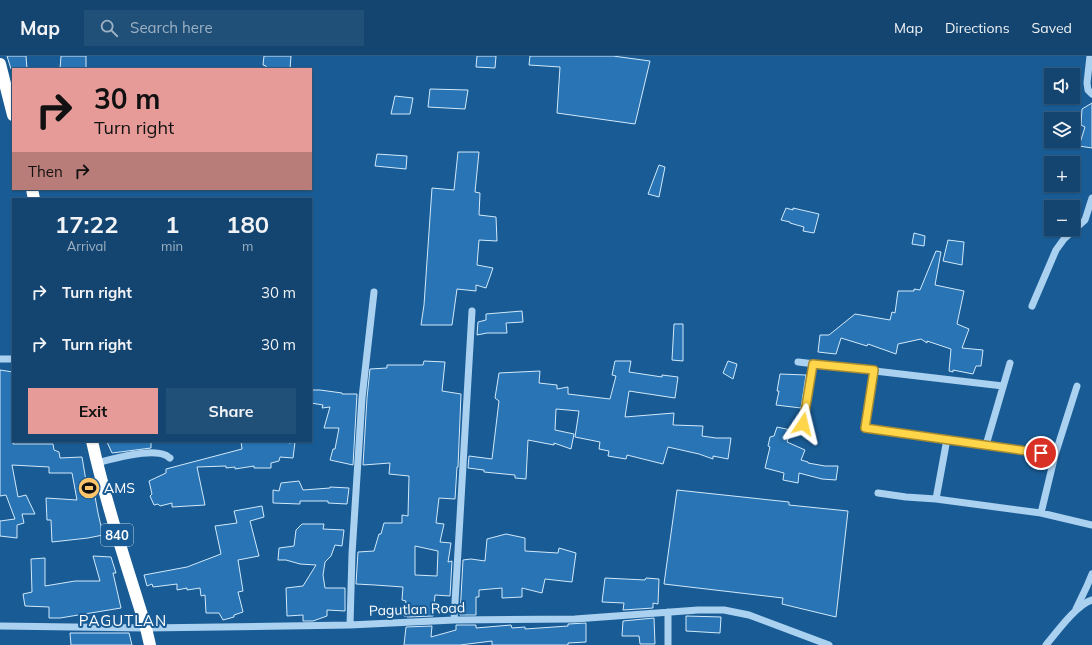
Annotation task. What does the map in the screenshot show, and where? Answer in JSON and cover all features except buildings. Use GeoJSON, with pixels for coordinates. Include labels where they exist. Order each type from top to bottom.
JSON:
{"type":"FeatureCollection","features":[{"type":"Feature","properties":{"kind":"highway"},"geometry":{"type":"LineString","coordinates":[[0,64],[12,111]]}},
{"type":"Feature","properties":{"kind":"highway","name":"840"},"geometry":{"type":"LineString","coordinates":[[92,442],[150,645]]}},
{"type":"Feature","properties":{"kind":"street"},"geometry":{"type":"LineString","coordinates":[[1090,56],[1087,83],[1088,90],[1092,94]]}},
{"type":"Feature","properties":{"kind":"street"},"geometry":{"type":"LineString","coordinates":[[1032,306],[1056,250],[1085,220],[1092,198]]}},
{"type":"Feature","properties":{"kind":"street"},"geometry":{"type":"LineString","coordinates":[[350,625],[352,554],[362,398],[374,292]]}},
{"type":"Feature","properties":{"kind":"street"},"geometry":{"type":"LineString","coordinates":[[454,620],[472,311]]}},
{"type":"Feature","properties":{"kind":"street"},"geometry":{"type":"LineString","coordinates":[[0,359],[12,359]]}},
{"type":"Feature","properties":{"kind":"street"},"geometry":{"type":"LineString","coordinates":[[798,362],[1003,386]]}},
{"type":"Feature","properties":{"kind":"street"},"geometry":{"type":"LineString","coordinates":[[986,445],[1010,363]]}},
{"type":"Feature","properties":{"kind":"street"},"geometry":{"type":"LineString","coordinates":[[803,424],[813,364]]}},
{"type":"Feature","properties":{"kind":"street"},"geometry":{"type":"LineString","coordinates":[[874,370],[865,428],[1055,455]]}},
{"type":"Feature","properties":{"kind":"street"},"geometry":{"type":"LineString","coordinates":[[1041,513],[1055,455],[1077,386]]}},
{"type":"Feature","properties":{"kind":"street"},"geometry":{"type":"LineString","coordinates":[[936,499],[947,439]]}},
{"type":"Feature","properties":{"kind":"street"},"geometry":{"type":"LineString","coordinates":[[97,463],[132,454],[156,453],[164,454],[170,458]]}},
{"type":"Feature","properties":{"kind":"street"},"geometry":{"type":"LineString","coordinates":[[878,493],[1041,513],[1092,525]]}},
{"type":"Feature","properties":{"kind":"street"},"geometry":{"type":"LineString","coordinates":[[1046,645],[1075,611],[1088,586],[1092,574]]}},
{"type":"Feature","properties":{"kind":"street"},"geometry":{"type":"LineString","coordinates":[[1075,611],[1092,600]]}},
{"type":"Feature","properties":{"kind":"street","name":"Pagutlan Road"},"geometry":{"type":"LineString","coordinates":[[0,626],[146,628],[350,625],[454,620],[575,619],[698,610],[724,610],[749,615],[764,620],[828,645]]}},
{"type":"Feature","properties":{"kind":"street"},"geometry":{"type":"LineString","coordinates":[[668,612],[668,645]]}},
{"type":"Feature","properties":{"kind":"place","name":"AMS"},"geometry":{"type":"Point","coordinates":[89,488]}},
{"type":"Feature","properties":{"kind":"district","name":"PAGUTLAN"},"geometry":{"type":"Point","coordinates":[123,620]}},
{"type":"Feature","properties":{"kind":"route"},"geometry":{"type":"LineString","coordinates":[[803,424],[813,364],[874,370],[865,428],[1041,453]]}}]}
